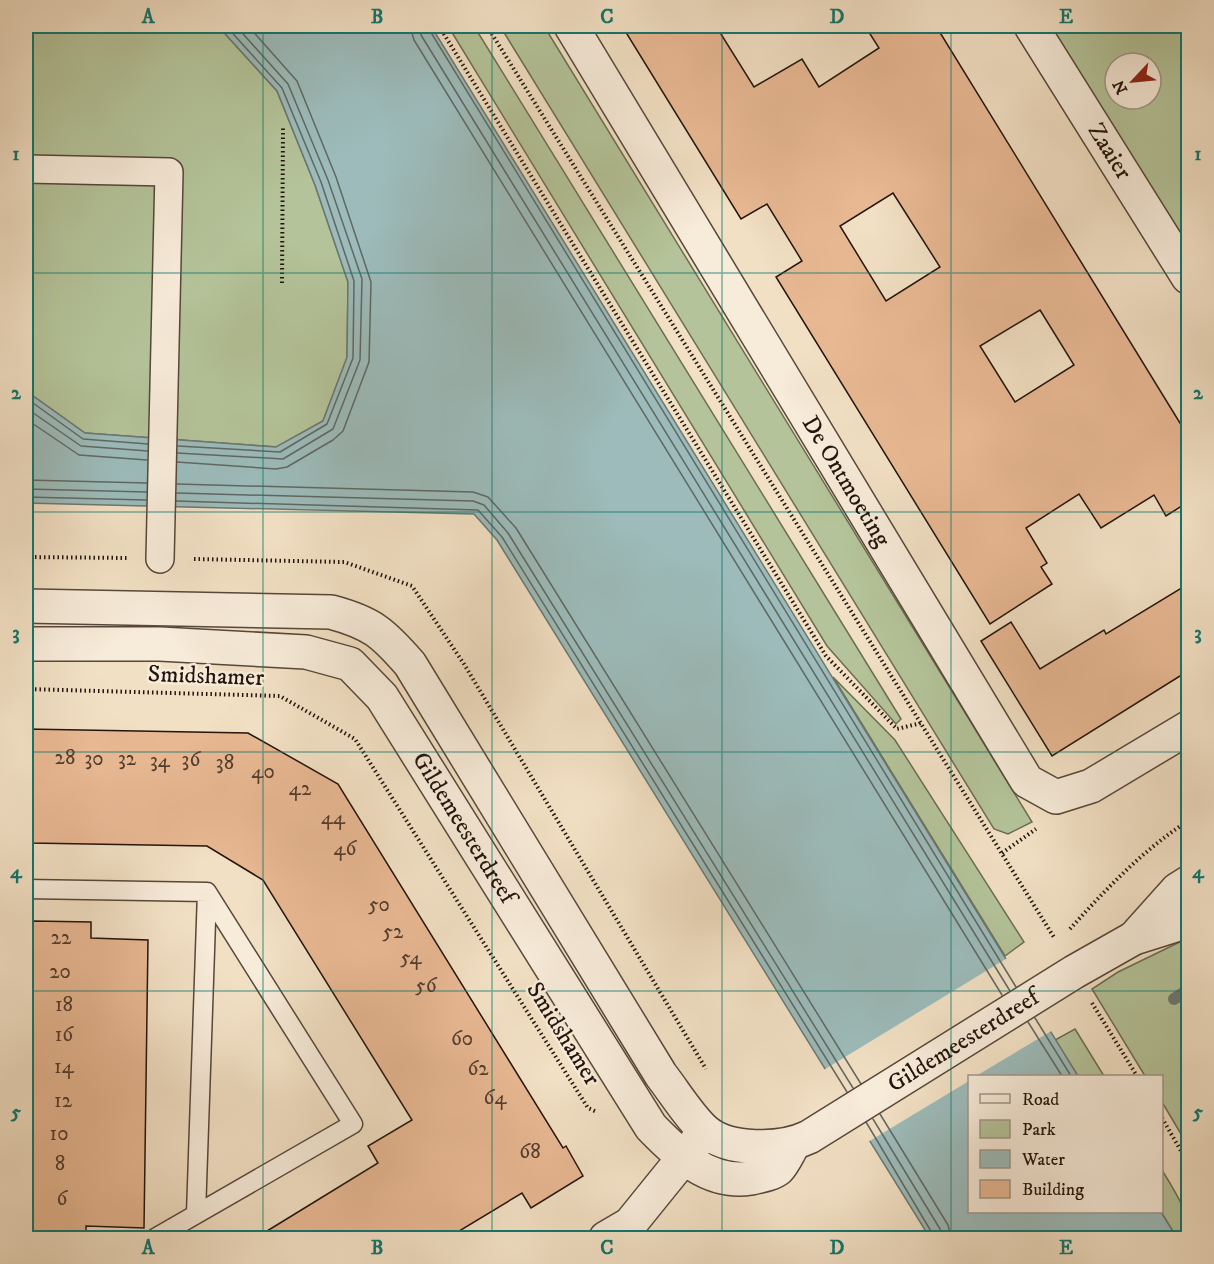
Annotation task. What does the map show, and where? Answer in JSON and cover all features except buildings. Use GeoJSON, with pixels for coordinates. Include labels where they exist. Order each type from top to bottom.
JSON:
{"type":"FeatureCollection","features":[{"type":"Feature","properties":{"kind":"street","name":"De Ontmoeting"},"geometry":{"type":"LineString","coordinates":[[571,26],[1027,781],[1056,797],[1091,786],[1188,728]]}},
{"type":"Feature","properties":{"kind":"street","name":"Zaaier"},"geometry":{"type":"LineString","coordinates":[[1031,26],[1188,274]]}},
{"type":"Feature","properties":{"kind":"street"},"geometry":{"type":"LineString","coordinates":[[26,169],[169,172],[160,559]]}},
{"type":"Feature","properties":{"kind":"street","name":"Gildemeesterdreef"},"geometry":{"type":"LineString","coordinates":[[26,606],[331,612],[354,618],[383,633],[410,664],[661,1076],[705,1131],[737,1146],[801,1141]]}},
{"type":"Feature","properties":{"kind":"street","name":"Gildemeesterdreef"},"geometry":{"type":"LineString","coordinates":[[26,644],[160,644],[306,652],[350,664],[382,697],[628,1096],[651,1127],[683,1158],[708,1173],[734,1181],[759,1176],[778,1168],[801,1141],[1061,980],[1134,938],[1188,921]]}},
{"type":"Feature","properties":{"kind":"street","name":"Gildemeesterdreef"},"geometry":{"type":"LineString","coordinates":[[1134,938],[1177,891],[1188,883]]}},
{"type":"Feature","properties":{"kind":"street"},"geometry":{"type":"LineString","coordinates":[[625,1234],[705,1131]]}},
{"type":"Feature","properties":{"kind":"lane"},"geometry":{"type":"LineString","coordinates":[[26,889],[207,892]]}},
{"type":"Feature","properties":{"kind":"lane"},"geometry":{"type":"LineString","coordinates":[[155,1239],[353,1124],[207,892]]}},
{"type":"Feature","properties":{"kind":"lane"},"geometry":{"type":"LineString","coordinates":[[196,1214],[207,892]]}},
{"type":"Feature","properties":{"kind":"path"},"geometry":{"type":"LineString","coordinates":[[439,26],[826,656],[897,729],[921,723]]}},
{"type":"Feature","properties":{"kind":"path"},"geometry":{"type":"LineString","coordinates":[[487,26],[1058,943],[1093,903],[1164,836],[1188,821]]}},
{"type":"Feature","properties":{"kind":"path"},"geometry":{"type":"LineString","coordinates":[[282,283],[283,128]]}},
{"type":"Feature","properties":{"kind":"path","name":"Smidshamer"},"geometry":{"type":"LineString","coordinates":[[26,689],[280,696],[355,739],[588,1107],[600,1114]]}},
{"type":"Feature","properties":{"kind":"path"},"geometry":{"type":"LineString","coordinates":[[1061,980],[1135,1075]]}},
{"type":"Feature","properties":{"kind":"path"},"geometry":{"type":"LineString","coordinates":[[1163,1121],[1188,1163]]}},
{"type":"Feature","properties":{"kind":"green space"},"geometry":{"type":"Polygon","coordinates":[[[26,26],[218,26],[277,91],[315,185],[348,282],[347,358],[323,421],[277,447],[85,433],[26,391],[26,26]]]}},
{"type":"Feature","properties":{"kind":"green space"},"geometry":{"type":"Polygon","coordinates":[[[448,26],[474,26],[901,719],[896,724],[827,646],[448,26]]]}},
{"type":"Feature","properties":{"kind":"green space"},"geometry":{"type":"Polygon","coordinates":[[[500,26],[544,26],[1032,822],[1008,834],[994,829],[500,26]]]}},
{"type":"Feature","properties":{"kind":"green space"},"geometry":{"type":"Polygon","coordinates":[[[1050,26],[1188,26],[1188,234],[1177,232],[1050,26]]]}},
{"type":"Feature","properties":{"kind":"green space"},"geometry":{"type":"Polygon","coordinates":[[[833,677],[895,740],[1024,942],[1005,956],[833,677]]]}},
{"type":"Feature","properties":{"kind":"green space"},"geometry":{"type":"Polygon","coordinates":[[[1188,938],[1188,1146],[1163,1104],[1163,1075],[1144,1075],[1092,989],[1118,972],[1188,938]]]}},
{"type":"Feature","properties":{"kind":"green space"},"geometry":{"type":"Polygon","coordinates":[[[1075,1029],[1103,1075],[1077,1075],[1055,1040],[1075,1029]]]}},
{"type":"Feature","properties":{"kind":"green space"},"geometry":{"type":"Polygon","coordinates":[[[1163,1172],[1177,1195],[1188,1228],[1188,1238],[1177,1238],[1162,1213],[1163,1172]]]}},
{"type":"Feature","properties":{"kind":"water"},"geometry":{"type":"Polygon","coordinates":[[[218,26],[431,26],[1077,1075],[968,1075],[968,1213],[1162,1213],[1177,1238],[930,1238],[497,540],[474,514],[26,503],[26,391],[85,433],[276,447],[323,421],[347,357],[348,282],[315,185],[277,91],[218,26]]]}},
{"type":"Feature","properties":{"kind":"pier"},"geometry":{"type":"Polygon","coordinates":[[[1009,957],[1053,1030],[978,1075],[968,1075],[968,1082],[868,1142],[822,1071],[1009,957]]]}},
{"type":"Feature","properties":{"kind":"waterway"},"geometry":{"type":"LineString","coordinates":[[1174,999],[1188,990]]}}]}
